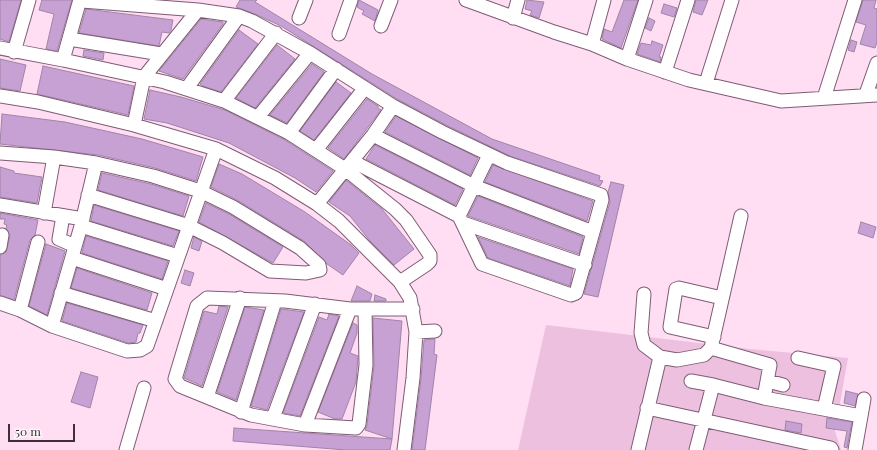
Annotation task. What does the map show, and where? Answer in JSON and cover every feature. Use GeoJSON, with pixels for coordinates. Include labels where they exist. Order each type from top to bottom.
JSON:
{"type":"FeatureCollection","features":[{"type":"Feature","properties":{"kind":"street"},"geometry":{"type":"LineString","coordinates":[[14,52],[29,0]]}},
{"type":"Feature","properties":{"kind":"street"},"geometry":{"type":"LineString","coordinates":[[299,18],[306,0]]}},
{"type":"Feature","properties":{"kind":"street"},"geometry":{"type":"LineString","coordinates":[[339,34],[351,0]]}},
{"type":"Feature","properties":{"kind":"street"},"geometry":{"type":"LineString","coordinates":[[381,26],[391,0]]}},
{"type":"Feature","properties":{"kind":"street"},"geometry":{"type":"LineString","coordinates":[[513,18],[518,0]]}},
{"type":"Feature","properties":{"kind":"street"},"geometry":{"type":"LineString","coordinates":[[592,44],[604,0]]}},
{"type":"Feature","properties":{"kind":"street"},"geometry":{"type":"LineString","coordinates":[[627,59],[646,0]]}},
{"type":"Feature","properties":{"kind":"street"},"geometry":{"type":"LineString","coordinates":[[665,72],[688,0]]}},
{"type":"Feature","properties":{"kind":"street"},"geometry":{"type":"LineString","coordinates":[[706,83],[732,0]]}},
{"type":"Feature","properties":{"kind":"street"},"geometry":{"type":"LineString","coordinates":[[824,98],[855,0]]}},
{"type":"Feature","properties":{"kind":"street"},"geometry":{"type":"LineString","coordinates":[[63,60],[79,3],[82,1],[198,10],[239,16],[276,33],[336,69],[364,89],[393,106],[488,155],[600,195],[602,200],[576,293],[571,295],[563,293],[482,264],[461,220],[488,155]]}},
{"type":"Feature","properties":{"kind":"street"},"geometry":{"type":"LineString","coordinates":[[472,1],[513,18],[592,44],[627,59],[688,80],[781,101],[872,95],[877,63]]}},
{"type":"Feature","properties":{"kind":"street"},"geometry":{"type":"LineString","coordinates":[[134,125],[144,78],[161,54],[198,10]]}},
{"type":"Feature","properties":{"kind":"street"},"geometry":{"type":"LineString","coordinates":[[188,88],[239,16]]}},
{"type":"Feature","properties":{"kind":"street"},"geometry":{"type":"LineString","coordinates":[[224,101],[276,33]]}},
{"type":"Feature","properties":{"kind":"street"},"geometry":{"type":"LineString","coordinates":[[69,39],[161,54]]}},
{"type":"Feature","properties":{"kind":"street"},"geometry":{"type":"LineString","coordinates":[[0,48],[14,52],[63,60],[188,88],[224,101],[289,133],[316,150],[461,220],[585,265]]}},
{"type":"Feature","properties":{"kind":"street"},"geometry":{"type":"LineString","coordinates":[[258,117],[310,53]]}},
{"type":"Feature","properties":{"kind":"street"},"geometry":{"type":"LineString","coordinates":[[289,133],[336,69]]}},
{"type":"Feature","properties":{"kind":"street"},"geometry":{"type":"LineString","coordinates":[[316,150],[364,89]]}},
{"type":"Feature","properties":{"kind":"street"},"geometry":{"type":"LineString","coordinates":[[0,96],[38,102],[134,125],[216,149],[275,178],[317,204],[348,230],[400,282],[410,298],[413,309],[416,332],[413,378],[404,450]]}},
{"type":"Feature","properties":{"kind":"street"},"geometry":{"type":"LineString","coordinates":[[317,204],[373,135],[393,106]]}},
{"type":"Feature","properties":{"kind":"street"},"geometry":{"type":"LineString","coordinates":[[373,135],[474,186],[593,232]]}},
{"type":"Feature","properties":{"kind":"street"},"geometry":{"type":"LineString","coordinates":[[0,303],[20,310],[52,326],[133,352],[147,346],[200,191],[216,149]]}},
{"type":"Feature","properties":{"kind":"street"},"geometry":{"type":"LineString","coordinates":[[0,153],[54,157],[96,163],[153,176],[200,191],[233,207],[300,248],[319,265],[320,270],[306,273],[270,271],[223,243],[189,226],[88,195]]}},
{"type":"Feature","properties":{"kind":"street"},"geometry":{"type":"LineString","coordinates":[[44,213],[54,157]]}},
{"type":"Feature","properties":{"kind":"street"},"geometry":{"type":"LineString","coordinates":[[52,326],[82,222],[96,163]]}},
{"type":"Feature","properties":{"kind":"street"},"geometry":{"type":"LineString","coordinates":[[349,165],[406,220],[430,255],[430,261],[427,264],[400,282]]}},
{"type":"Feature","properties":{"kind":"street"},"geometry":{"type":"LineString","coordinates":[[0,205],[64,216],[178,256]]}},
{"type":"Feature","properties":{"kind":"street"},"geometry":{"type":"LineString","coordinates":[[64,216],[58,239],[75,246]]}},
{"type":"Feature","properties":{"kind":"street"},"geometry":{"type":"LineString","coordinates":[[644,294],[641,333],[644,345],[660,357],[677,360],[690,359],[704,355],[712,343],[741,216]]}},
{"type":"Feature","properties":{"kind":"street"},"geometry":{"type":"LineString","coordinates":[[20,310],[38,242]]}},
{"type":"Feature","properties":{"kind":"street"},"geometry":{"type":"LineString","coordinates":[[72,258],[167,289]]}},
{"type":"Feature","properties":{"kind":"street"},"geometry":{"type":"LineString","coordinates":[[722,298],[679,288],[676,289],[670,327],[769,364],[771,366],[764,398]]}},
{"type":"Feature","properties":{"kind":"street"},"geometry":{"type":"LineString","coordinates":[[62,293],[156,321]]}},
{"type":"Feature","properties":{"kind":"street"},"geometry":{"type":"LineString","coordinates":[[365,310],[366,365],[359,424],[352,429],[306,425],[241,412],[180,386],[175,379],[197,306],[207,298],[240,298],[365,310],[413,309]]}},
{"type":"Feature","properties":{"kind":"street"},"geometry":{"type":"LineString","coordinates":[[207,397],[240,298]]}},
{"type":"Feature","properties":{"kind":"street"},"geometry":{"type":"LineString","coordinates":[[241,412],[275,301]]}},
{"type":"Feature","properties":{"kind":"street"},"geometry":{"type":"LineString","coordinates":[[273,418],[315,304]]}},
{"type":"Feature","properties":{"kind":"street"},"geometry":{"type":"LineString","coordinates":[[306,425],[350,309]]}},
{"type":"Feature","properties":{"kind":"street"},"geometry":{"type":"LineString","coordinates":[[416,332],[435,331]]}},
{"type":"Feature","properties":{"kind":"street"},"geometry":{"type":"LineString","coordinates":[[638,450],[660,357]]}},
{"type":"Feature","properties":{"kind":"street"},"geometry":{"type":"LineString","coordinates":[[798,358],[834,366],[824,409]]}},
{"type":"Feature","properties":{"kind":"street"},"geometry":{"type":"LineString","coordinates":[[691,381],[764,398],[861,416]]}},
{"type":"Feature","properties":{"kind":"street"},"geometry":{"type":"LineString","coordinates":[[768,381],[783,385]]}},
{"type":"Feature","properties":{"kind":"street"},"geometry":{"type":"LineString","coordinates":[[696,450],[705,421],[713,385]]}},
{"type":"Feature","properties":{"kind":"street"},"geometry":{"type":"LineString","coordinates":[[126,450],[144,388]]}},
{"type":"Feature","properties":{"kind":"street"},"geometry":{"type":"LineString","coordinates":[[855,450],[864,399]]}},
{"type":"Feature","properties":{"kind":"street"},"geometry":{"type":"LineString","coordinates":[[647,408],[831,448],[832,450]]}},
{"type":"Feature","properties":{"kind":"shaded area"},"geometry":{"type":"Polygon","coordinates":[[[546,325],[750,349],[848,358],[835,431],[841,450],[518,450],[546,325]]]}},
{"type":"Feature","properties":{"kind":"building"},"geometry":{"type":"Polygon","coordinates":[[[0,0],[21,0],[9,42],[0,39],[0,0]]]}},
{"type":"Feature","properties":{"kind":"building"},"geometry":{"type":"Polygon","coordinates":[[[42,0],[72,0],[57,51],[46,49],[54,14],[39,10],[42,0]]]}},
{"type":"Feature","properties":{"kind":"building"},"geometry":{"type":"Polygon","coordinates":[[[240,0],[257,0],[255,2],[372,74],[492,139],[600,176],[599,180],[603,181],[600,186],[510,156],[446,125],[397,99],[281,26],[236,7],[240,0]]]}},
{"type":"Feature","properties":{"kind":"building"},"geometry":{"type":"Polygon","coordinates":[[[359,0],[378,10],[375,21],[362,14],[364,11],[357,7],[359,0]]]}},
{"type":"Feature","properties":{"kind":"building"},"geometry":{"type":"Polygon","coordinates":[[[527,0],[544,2],[539,18],[530,15],[532,11],[525,9],[527,0]]]}},
{"type":"Feature","properties":{"kind":"building"},"geometry":{"type":"Polygon","coordinates":[[[624,0],[638,0],[621,48],[602,39],[604,29],[612,32],[624,0]]]}},
{"type":"Feature","properties":{"kind":"building"},"geometry":{"type":"Polygon","coordinates":[[[696,0],[708,0],[702,15],[693,12],[696,0]]]}},
{"type":"Feature","properties":{"kind":"building"},"geometry":{"type":"Polygon","coordinates":[[[863,0],[876,0],[874,8],[877,9],[877,42],[875,48],[860,44],[866,25],[856,22],[863,0]]]}},
{"type":"Feature","properties":{"kind":"building"},"geometry":{"type":"Polygon","coordinates":[[[664,4],[677,8],[674,17],[661,13],[664,4]]]}},
{"type":"Feature","properties":{"kind":"building"},"geometry":{"type":"Polygon","coordinates":[[[86,9],[173,20],[169,33],[162,32],[159,46],[79,33],[86,9]]]}},
{"type":"Feature","properties":{"kind":"building"},"geometry":{"type":"Polygon","coordinates":[[[649,18],[655,21],[651,31],[645,28],[649,18]]]}},
{"type":"Feature","properties":{"kind":"building"},"geometry":{"type":"Polygon","coordinates":[[[201,19],[223,22],[223,24],[183,79],[159,71],[201,19]]]}},
{"type":"Feature","properties":{"kind":"building"},"geometry":{"type":"Polygon","coordinates":[[[239,30],[258,44],[221,92],[200,84],[239,30]]]}},
{"type":"Feature","properties":{"kind":"building"},"geometry":{"type":"Polygon","coordinates":[[[851,40],[857,42],[854,52],[848,50],[851,40]]]}},
{"type":"Feature","properties":{"kind":"building"},"geometry":{"type":"Polygon","coordinates":[[[652,41],[663,45],[659,57],[661,57],[660,62],[637,54],[641,43],[651,45],[652,41]]]}},
{"type":"Feature","properties":{"kind":"building"},"geometry":{"type":"Polygon","coordinates":[[[277,45],[295,59],[255,108],[236,98],[277,45]]]}},
{"type":"Feature","properties":{"kind":"building"},"geometry":{"type":"Polygon","coordinates":[[[84,50],[104,53],[103,60],[83,56],[84,50]]]}},
{"type":"Feature","properties":{"kind":"building"},"geometry":{"type":"Polygon","coordinates":[[[0,59],[26,65],[20,91],[0,88],[0,59]]]}},
{"type":"Feature","properties":{"kind":"building"},"geometry":{"type":"Polygon","coordinates":[[[312,64],[324,72],[287,123],[270,115],[312,64]]]}},
{"type":"Feature","properties":{"kind":"building"},"geometry":{"type":"Polygon","coordinates":[[[43,66],[134,86],[128,115],[37,94],[43,66]]]}},
{"type":"Feature","properties":{"kind":"building"},"geometry":{"type":"Polygon","coordinates":[[[336,82],[351,93],[314,140],[300,131],[336,82]]]}},
{"type":"Feature","properties":{"kind":"building"},"geometry":{"type":"Polygon","coordinates":[[[150,90],[181,97],[225,110],[285,140],[333,171],[316,192],[295,178],[229,143],[167,123],[144,119],[150,90]]]}},
{"type":"Feature","properties":{"kind":"building"},"geometry":{"type":"Polygon","coordinates":[[[367,99],[378,106],[381,110],[344,159],[328,148],[367,99]]]}},
{"type":"Feature","properties":{"kind":"building"},"geometry":{"type":"Polygon","coordinates":[[[2,114],[65,122],[142,139],[203,157],[196,181],[155,168],[98,155],[0,144],[2,114]]]}},
{"type":"Feature","properties":{"kind":"building"},"geometry":{"type":"Polygon","coordinates":[[[396,116],[478,158],[470,175],[385,132],[396,116]]]}},
{"type":"Feature","properties":{"kind":"building"},"geometry":{"type":"Polygon","coordinates":[[[375,145],[463,189],[455,205],[366,159],[375,145]]]}},
{"type":"Feature","properties":{"kind":"building"},"geometry":{"type":"Polygon","coordinates":[[[219,164],[242,174],[305,212],[351,245],[359,253],[343,275],[327,264],[304,241],[237,200],[211,187],[219,164]]]}},
{"type":"Feature","properties":{"kind":"building"},"geometry":{"type":"Polygon","coordinates":[[[493,165],[593,201],[587,221],[485,182],[493,165]]]}},
{"type":"Feature","properties":{"kind":"building"},"geometry":{"type":"Polygon","coordinates":[[[0,167],[14,171],[14,173],[42,177],[37,203],[0,197],[0,167]]]}},
{"type":"Feature","properties":{"kind":"building"},"geometry":{"type":"Polygon","coordinates":[[[102,173],[151,184],[189,196],[183,216],[98,190],[102,173]]]}},
{"type":"Feature","properties":{"kind":"building"},"geometry":{"type":"Polygon","coordinates":[[[346,180],[382,209],[414,249],[394,265],[370,241],[350,216],[329,202],[346,180]]]}},
{"type":"Feature","properties":{"kind":"building"},"geometry":{"type":"Polygon","coordinates":[[[611,182],[624,185],[598,297],[584,294],[610,202],[608,192],[611,182]]]}},
{"type":"Feature","properties":{"kind":"building"},"geometry":{"type":"Polygon","coordinates":[[[478,196],[583,237],[579,254],[468,216],[478,196]]]}},
{"type":"Feature","properties":{"kind":"building"},"geometry":{"type":"Polygon","coordinates":[[[206,203],[229,214],[283,247],[273,263],[199,222],[206,203]]]}},
{"type":"Feature","properties":{"kind":"building"},"geometry":{"type":"Polygon","coordinates":[[[94,205],[179,231],[173,246],[91,221],[94,205]]]}},
{"type":"Feature","properties":{"kind":"building"},"geometry":{"type":"Polygon","coordinates":[[[0,213],[38,220],[35,235],[30,240],[14,300],[0,295],[0,255],[6,252],[10,236],[6,228],[7,225],[4,224],[5,219],[0,219],[0,213]]]}},
{"type":"Feature","properties":{"kind":"building"},"geometry":{"type":"Polygon","coordinates":[[[861,222],[876,227],[873,238],[858,233],[861,222]]]}},
{"type":"Feature","properties":{"kind":"building"},"geometry":{"type":"Polygon","coordinates":[[[86,236],[168,261],[162,279],[82,253],[86,236]]]}},
{"type":"Feature","properties":{"kind":"building"},"geometry":{"type":"Polygon","coordinates":[[[194,237],[202,241],[199,251],[191,248],[194,237]]]}},
{"type":"Feature","properties":{"kind":"building"},"geometry":{"type":"Polygon","coordinates":[[[478,237],[573,269],[570,286],[488,258],[478,237]]]}},
{"type":"Feature","properties":{"kind":"building"},"geometry":{"type":"Polygon","coordinates":[[[46,244],[65,251],[47,315],[29,306],[46,244]]]}},
{"type":"Feature","properties":{"kind":"building"},"geometry":{"type":"Polygon","coordinates":[[[77,268],[152,293],[147,310],[71,288],[77,268]]]}},
{"type":"Feature","properties":{"kind":"building"},"geometry":{"type":"Polygon","coordinates":[[[185,270],[194,273],[190,286],[181,283],[185,270]]]}},
{"type":"Feature","properties":{"kind":"building"},"geometry":{"type":"Polygon","coordinates":[[[357,286],[372,294],[370,301],[351,301],[357,286]]]}},
{"type":"Feature","properties":{"kind":"building"},"geometry":{"type":"Polygon","coordinates":[[[375,295],[386,299],[386,301],[374,301],[375,295]]]}},
{"type":"Feature","properties":{"kind":"building"},"geometry":{"type":"Polygon","coordinates":[[[67,303],[143,325],[140,333],[138,333],[136,342],[128,343],[62,321],[67,303]]]}},
{"type":"Feature","properties":{"kind":"building"},"geometry":{"type":"Polygon","coordinates":[[[219,306],[228,307],[202,386],[184,378],[204,311],[217,314],[219,306]]]}},
{"type":"Feature","properties":{"kind":"building"},"geometry":{"type":"Polygon","coordinates":[[[245,307],[264,310],[236,400],[217,392],[245,307]]]}},
{"type":"Feature","properties":{"kind":"building"},"geometry":{"type":"Polygon","coordinates":[[[281,309],[304,312],[267,410],[251,406],[281,309]]]}},
{"type":"Feature","properties":{"kind":"building"},"geometry":{"type":"Polygon","coordinates":[[[329,314],[339,316],[300,416],[283,413],[319,317],[327,320],[329,314]]]}},
{"type":"Feature","properties":{"kind":"building"},"geometry":{"type":"Polygon","coordinates":[[[373,318],[402,321],[392,439],[365,430],[367,425],[374,366],[373,318]]]}},
{"type":"Feature","properties":{"kind":"building"},"geometry":{"type":"Polygon","coordinates":[[[353,323],[357,325],[357,333],[350,353],[358,356],[356,382],[342,419],[335,419],[318,412],[353,323]]]}},
{"type":"Feature","properties":{"kind":"building"},"geometry":{"type":"Polygon","coordinates":[[[435,339],[434,354],[437,355],[425,450],[412,450],[421,379],[424,340],[435,339]]]}},
{"type":"Feature","properties":{"kind":"building"},"geometry":{"type":"Polygon","coordinates":[[[81,372],[98,377],[90,408],[71,402],[81,372]]]}},
{"type":"Feature","properties":{"kind":"building"},"geometry":{"type":"Polygon","coordinates":[[[846,391],[858,394],[855,406],[844,403],[846,391]]]}},
{"type":"Feature","properties":{"kind":"building"},"geometry":{"type":"Polygon","coordinates":[[[827,418],[852,422],[847,448],[844,447],[847,431],[826,428],[827,418]]]}},
{"type":"Feature","properties":{"kind":"building"},"geometry":{"type":"Polygon","coordinates":[[[786,421],[802,424],[801,433],[785,430],[786,421]]]}},
{"type":"Feature","properties":{"kind":"building"},"geometry":{"type":"Polygon","coordinates":[[[234,428],[392,439],[390,450],[346,450],[233,441],[234,428]]]}}]}
